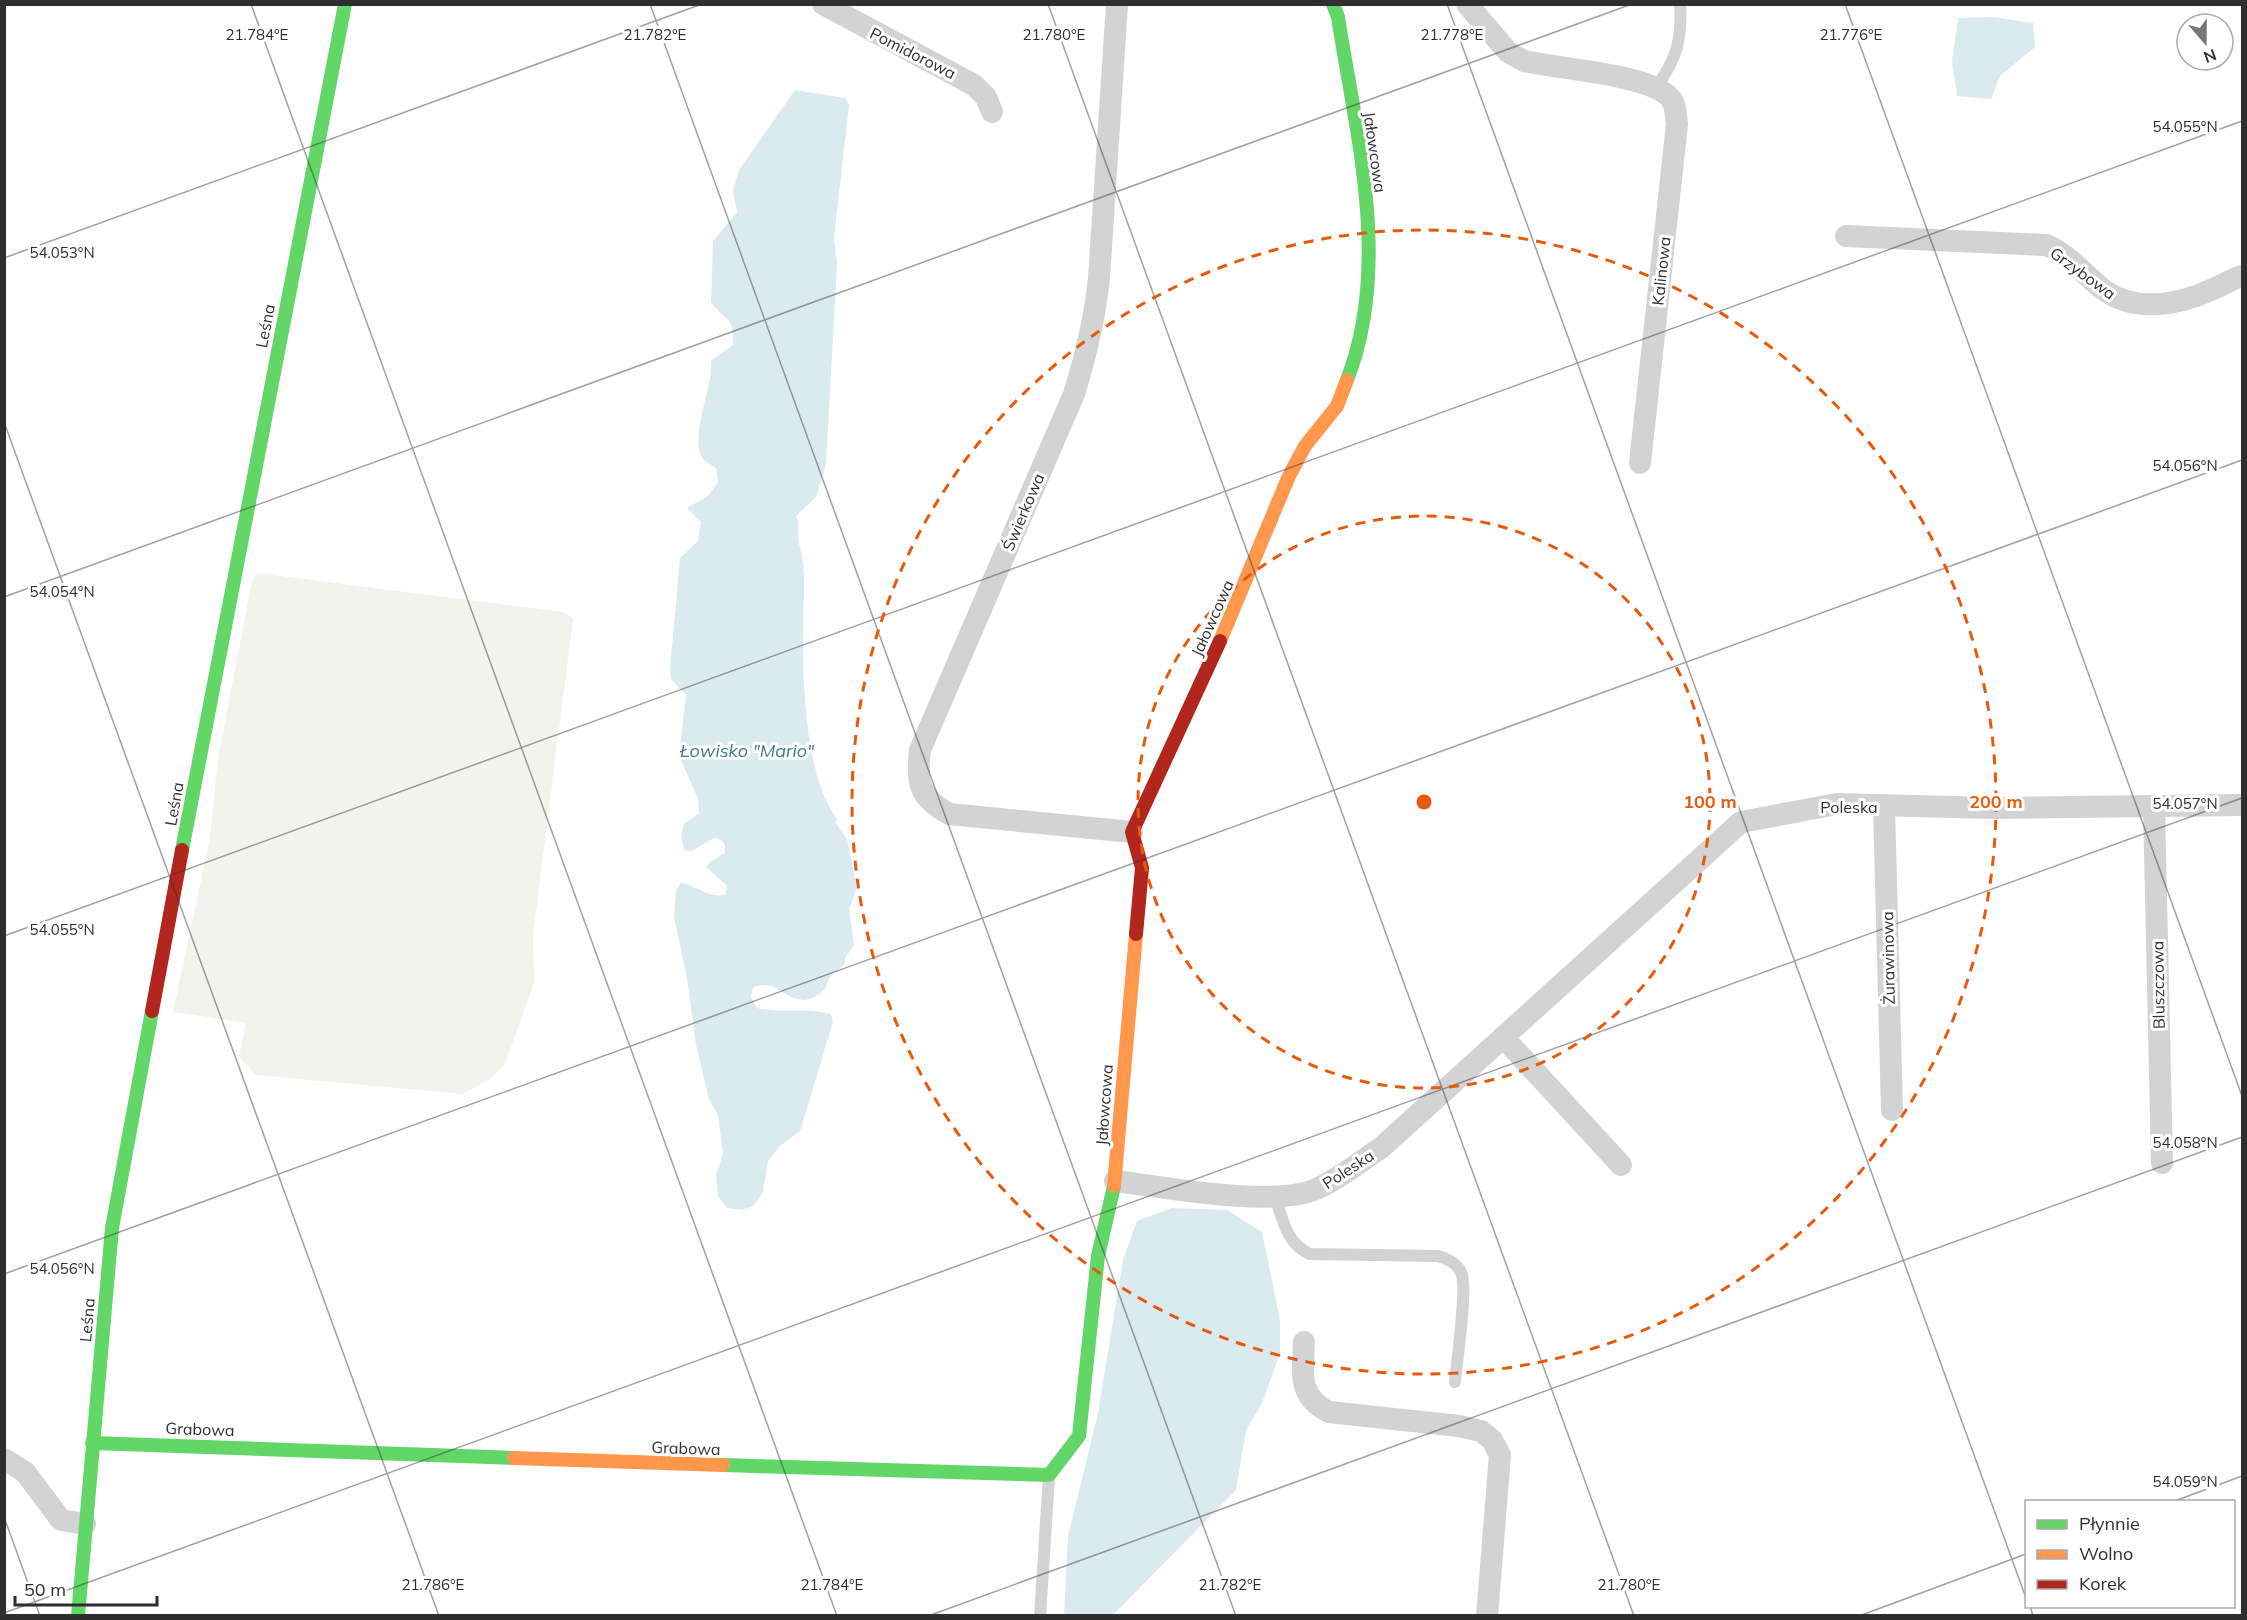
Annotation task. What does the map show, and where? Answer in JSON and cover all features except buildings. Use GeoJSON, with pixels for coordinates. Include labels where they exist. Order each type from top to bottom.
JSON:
{"type":"FeatureCollection","features":[{"type":"Feature","properties":{"kind":"street","name":"Leśna"},"geometry":{"type":"LineString","coordinates":[[78,1616],[112,1228],[237,554],[345,4]]}},
{"type":"Feature","properties":{"kind":"street","name":"Pomidorowa"},"geometry":{"type":"LineString","coordinates":[[823,4],[833,12],[974,85],[986,97],[992,112]]}},
{"type":"Feature","properties":{"kind":"street","name":"Świerkowa"},"geometry":{"type":"LineString","coordinates":[[1118,4],[1099,278],[1095,319],[1087,353],[1074,394],[920,750],[918,771],[920,786],[930,803],[949,814],[1132,832]]}},
{"type":"Feature","properties":{"kind":"street","name":"Jałowcowa"},"geometry":{"type":"LineString","coordinates":[[1049,1475],[1079,1436],[1098,1256],[1115,1181],[1142,868],[1132,832],[1239,599],[1289,476],[1305,446],[1337,406],[1359,350],[1369,293],[1368,215],[1338,17],[1333,4]]}},
{"type":"Feature","properties":{"kind":"street"},"geometry":{"type":"LineString","coordinates":[[1467,4],[1508,52],[1524,61],[1640,80],[1656,86]]}},
{"type":"Feature","properties":{"kind":"street","name":"Kalinowa"},"geometry":{"type":"LineString","coordinates":[[1640,463],[1677,124],[1673,102],[1656,86]]}},
{"type":"Feature","properties":{"kind":"street","name":"Grzybowa"},"geometry":{"type":"LineString","coordinates":[[1846,236],[2046,245],[2058,250],[2112,295],[2141,305],[2167,304],[2211,290],[2242,276]]}},
{"type":"Feature","properties":{"kind":"street","name":"Poleska"},"geometry":{"type":"LineString","coordinates":[[1115,1181],[1219,1194],[1275,1197],[1315,1190],[1382,1147],[1741,822],[1817,805],[1837,804],[1884,807],[2242,805]]}},
{"type":"Feature","properties":{"kind":"street","name":"Żurawinowa"},"geometry":{"type":"LineString","coordinates":[[1884,807],[1892,1110]]}},
{"type":"Feature","properties":{"kind":"street","name":"Bluszczowa"},"geometry":{"type":"LineString","coordinates":[[2154,807],[2162,1163]]}},
{"type":"Feature","properties":{"kind":"street"},"geometry":{"type":"LineString","coordinates":[[1503,1037],[1621,1165]]}},
{"type":"Feature","properties":{"kind":"street"},"geometry":{"type":"LineString","coordinates":[[1304,1342],[1303,1380],[1315,1405],[1329,1412],[1459,1426],[1481,1431],[1492,1440],[1500,1455],[1487,1616]]}},
{"type":"Feature","properties":{"kind":"street","name":"Grabowa"},"geometry":{"type":"LineString","coordinates":[[92,1443],[1049,1475]]}},
{"type":"Feature","properties":{"kind":"street"},"geometry":{"type":"LineString","coordinates":[[4,1459],[31,1478],[61,1520],[85,1524]]}},
{"type":"Feature","properties":{"kind":"lane"},"geometry":{"type":"LineString","coordinates":[[1656,86],[1677,55],[1681,21],[1680,4]]}},
{"type":"Feature","properties":{"kind":"lane"},"geometry":{"type":"LineString","coordinates":[[1275,1197],[1290,1239],[1297,1248],[1310,1254],[1438,1256],[1450,1260],[1458,1268],[1462,1275],[1462,1296],[1455,1382]]}},
{"type":"Feature","properties":{"kind":"lane"},"geometry":{"type":"LineString","coordinates":[[1040,1616],[1049,1475]]}},
{"type":"Feature","properties":{"kind":"shaded area"},"geometry":{"type":"Polygon","coordinates":[[[257,573],[564,612],[573,619],[533,935],[534,983],[505,1064],[490,1079],[463,1094],[256,1075],[239,1057],[246,1023],[173,1012],[210,838],[218,758],[252,581],[257,573]]]}},
{"type":"Feature","properties":{"kind":"water"},"geometry":{"type":"Polygon","coordinates":[[[1994,17],[2033,23],[2035,47],[2000,76],[1991,99],[1957,96],[1952,61],[1958,18],[1994,17]]]}},
{"type":"Feature","properties":{"kind":"water","name":"Łowisko \"Mario\""},"geometry":{"type":"Polygon","coordinates":[[[795,90],[845,98],[849,105],[834,238],[837,264],[826,465],[816,497],[796,516],[803,567],[805,701],[812,755],[818,780],[837,819],[835,822],[847,839],[857,888],[849,909],[854,945],[845,958],[845,964],[832,974],[822,992],[802,1000],[771,986],[762,985],[753,988],[751,997],[757,1008],[822,1012],[831,1014],[833,1022],[800,1131],[780,1146],[768,1161],[763,1192],[754,1205],[743,1210],[727,1208],[718,1196],[716,1175],[723,1154],[718,1115],[709,1099],[696,1045],[687,978],[674,917],[676,890],[681,883],[710,894],[726,894],[727,886],[706,867],[725,853],[725,845],[721,840],[714,838],[691,851],[684,850],[681,836],[684,824],[699,813],[698,799],[679,755],[686,695],[671,679],[670,668],[680,558],[698,541],[701,522],[687,508],[708,496],[718,482],[716,468],[704,460],[698,440],[711,361],[733,345],[732,328],[728,319],[711,302],[713,241],[737,212],[733,191],[739,170],[795,90]]]}},
{"type":"Feature","properties":{"kind":"water"},"geometry":{"type":"Polygon","coordinates":[[[1172,1208],[1227,1210],[1262,1232],[1280,1320],[1280,1354],[1262,1403],[1246,1431],[1236,1490],[1111,1616],[1064,1616],[1068,1536],[1098,1413],[1123,1260],[1137,1221],[1172,1208]]]}},
{"type":"Feature","properties":{"kind":"traffic: fast"},"geometry":{"type":"LineString","coordinates":[[182,850],[345,4]]}},
{"type":"Feature","properties":{"kind":"traffic: fast"},"geometry":{"type":"LineString","coordinates":[[1333,4],[1338,17],[1361,153],[1369,245],[1367,291],[1360,336],[1347,380]]}},
{"type":"Feature","properties":{"kind":"traffic: fast"},"geometry":{"type":"LineString","coordinates":[[78,1616],[112,1228],[152,1011]]}},
{"type":"Feature","properties":{"kind":"traffic: fast"},"geometry":{"type":"LineString","coordinates":[[723,1465],[1049,1475],[1079,1436],[1098,1256],[1114,1186]]}},
{"type":"Feature","properties":{"kind":"traffic: fast"},"geometry":{"type":"LineString","coordinates":[[92,1443],[514,1458]]}},
{"type":"Feature","properties":{"kind":"traffic: slow"},"geometry":{"type":"LineString","coordinates":[[1220,641],[1289,476],[1305,446],[1337,406],[1347,380]]}},
{"type":"Feature","properties":{"kind":"traffic: slow"},"geometry":{"type":"LineString","coordinates":[[1114,1186],[1136,934]]}},
{"type":"Feature","properties":{"kind":"traffic: slow"},"geometry":{"type":"LineString","coordinates":[[514,1458],[723,1465]]}},
{"type":"Feature","properties":{"kind":"traffic: jam"},"geometry":{"type":"LineString","coordinates":[[1136,934],[1142,868],[1132,832],[1220,641]]}},
{"type":"Feature","properties":{"kind":"traffic: jam"},"geometry":{"type":"LineString","coordinates":[[152,1011],[182,850]]}}]}
